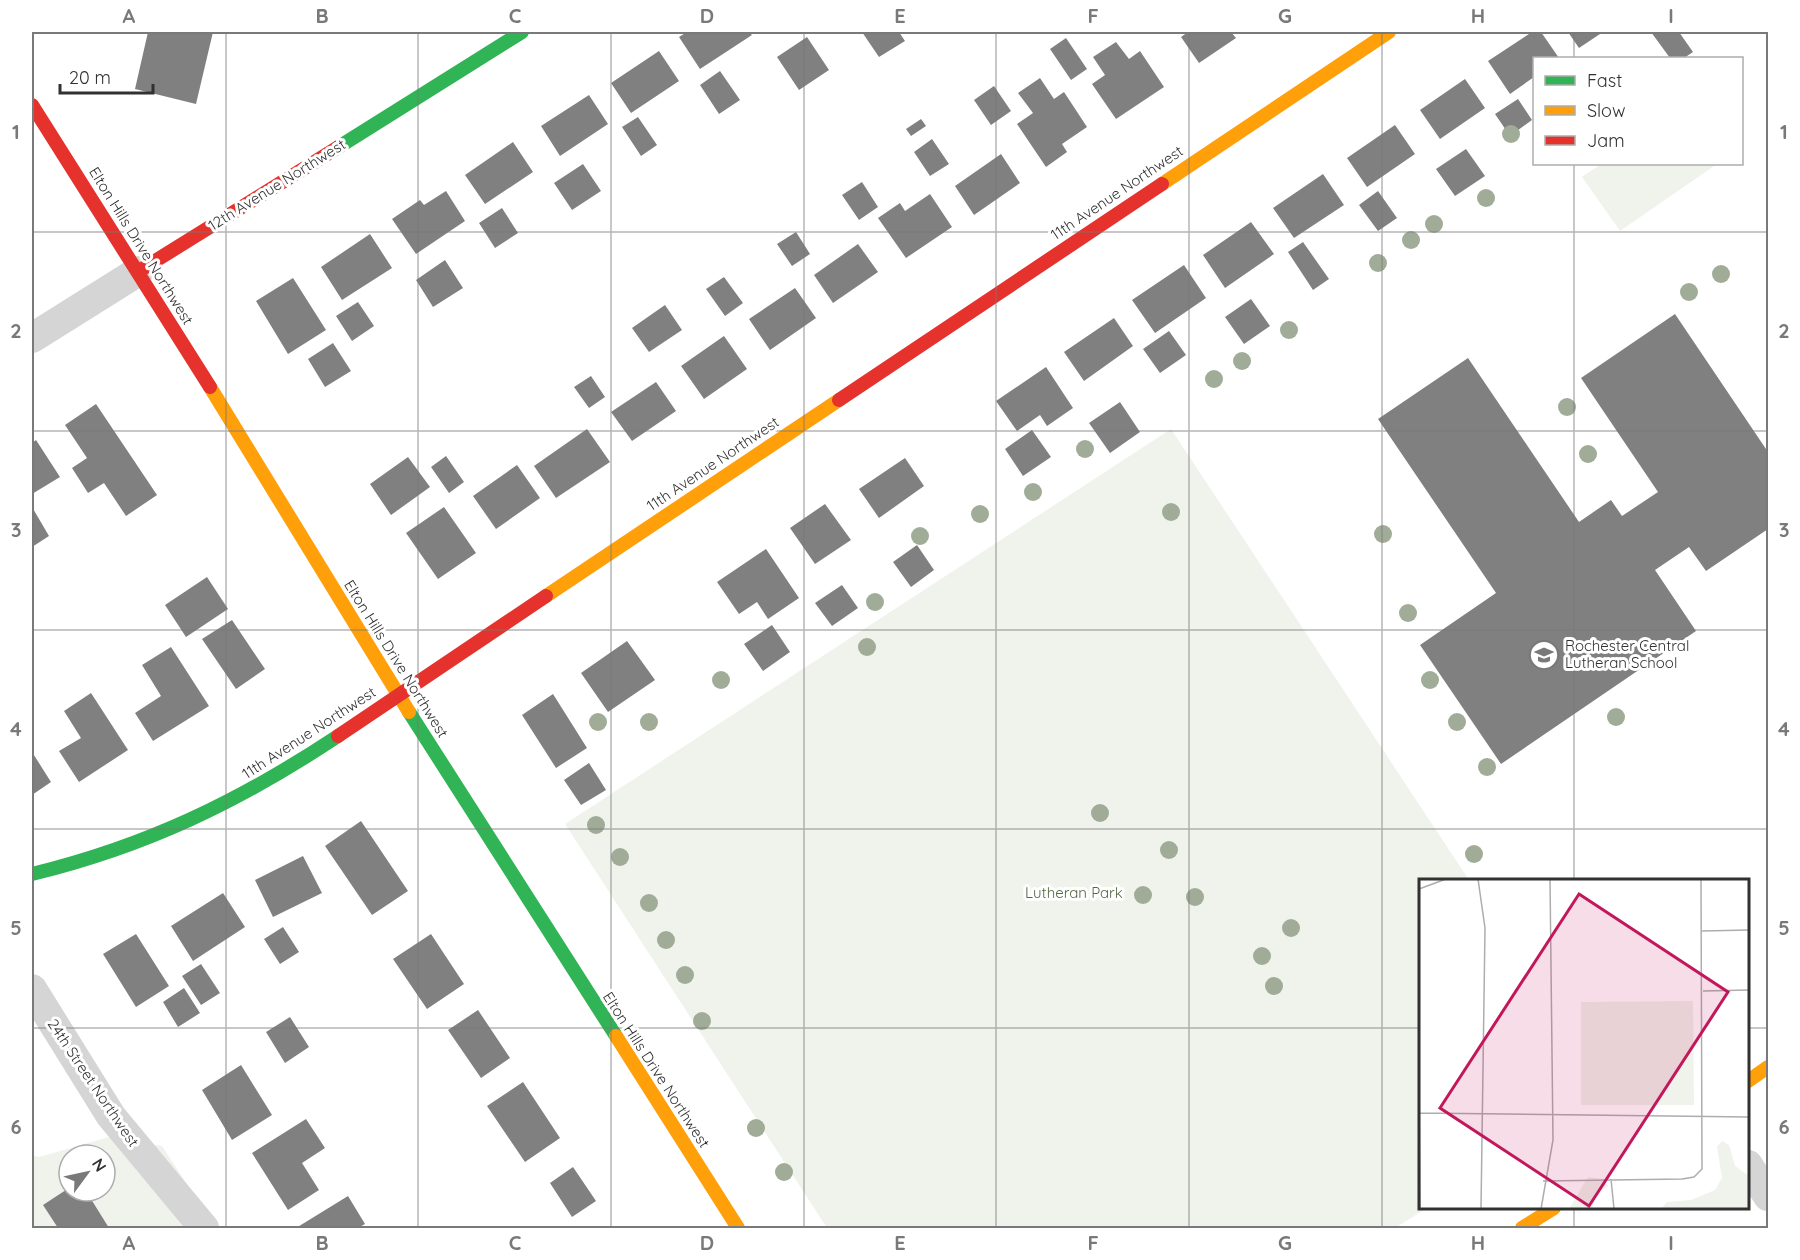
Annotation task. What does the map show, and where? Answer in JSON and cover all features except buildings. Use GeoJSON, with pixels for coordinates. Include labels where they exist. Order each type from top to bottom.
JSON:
{"type":"FeatureCollection","features":[{"type":"Feature","properties":{"kind":"street","name":"12th Avenue Northwest"},"geometry":{"type":"LineString","coordinates":[[32,338],[522,32]]}},
{"type":"Feature","properties":{"kind":"street","name":"11th Avenue Northwest"},"geometry":{"type":"LineString","coordinates":[[32,874],[63,867],[190,822],[250,791],[398,695],[1389,32]]}},
{"type":"Feature","properties":{"kind":"street","name":"Elton Hills Drive Northwest"},"geometry":{"type":"LineString","coordinates":[[32,105],[139,271],[398,695],[738,1228]]}},
{"type":"Feature","properties":{"kind":"street","name":"24th Street Northwest"},"geometry":{"type":"LineString","coordinates":[[32,989],[111,1116],[204,1228]]}},
{"type":"Feature","properties":{"kind":"street"},"geometry":{"type":"LineString","coordinates":[[1749,1080],[1768,1067]]}},
{"type":"Feature","properties":{"kind":"street"},"geometry":{"type":"LineString","coordinates":[[1749,1167],[1768,1196]]}},
{"type":"Feature","properties":{"kind":"street"},"geometry":{"type":"LineString","coordinates":[[1522,1228],[1552,1209]]}},
{"type":"Feature","properties":{"kind":"green space"},"geometry":{"type":"Polygon","coordinates":[[[1600,165],[1716,165],[1620,231],[1582,177],[1600,165]]]}},
{"type":"Feature","properties":{"kind":"green space","name":"Lutheran Park"},"geometry":{"type":"Polygon","coordinates":[[[1171,429],[1468,879],[1419,879],[1419,1209],[1425,1209],[1395,1228],[827,1228],[565,824],[1171,429]]]}},
{"type":"Feature","properties":{"kind":"green space"},"geometry":{"type":"Polygon","coordinates":[[[109,1137],[162,1146],[196,1198],[209,1228],[32,1228],[32,1155],[39,1157],[57,1152],[57,1203],[117,1203],[117,1143],[88,1143],[109,1137]]]}},
{"type":"Feature","properties":{"kind":"traffic: fast"},"geometry":{"type":"LineString","coordinates":[[337,148],[522,32]]}},
{"type":"Feature","properties":{"kind":"traffic: fast"},"geometry":{"type":"LineString","coordinates":[[409,712],[616,1036]]}},
{"type":"Feature","properties":{"kind":"traffic: fast"},"geometry":{"type":"LineString","coordinates":[[32,874],[115,850],[191,819],[265,781],[338,736]]}},
{"type":"Feature","properties":{"kind":"traffic: slow"},"geometry":{"type":"LineString","coordinates":[[1162,184],[1389,32]]}},
{"type":"Feature","properties":{"kind":"traffic: slow"},"geometry":{"type":"LineString","coordinates":[[210,387],[409,712]]}},
{"type":"Feature","properties":{"kind":"traffic: slow"},"geometry":{"type":"LineString","coordinates":[[546,596],[839,400]]}},
{"type":"Feature","properties":{"kind":"traffic: slow"},"geometry":{"type":"LineString","coordinates":[[616,1036],[738,1228]]}},
{"type":"Feature","properties":{"kind":"traffic: slow"},"geometry":{"type":"LineString","coordinates":[[1749,1080],[1768,1067]]}},
{"type":"Feature","properties":{"kind":"traffic: slow"},"geometry":{"type":"LineString","coordinates":[[1522,1228],[1552,1209]]}},
{"type":"Feature","properties":{"kind":"traffic: jam"},"geometry":{"type":"LineString","coordinates":[[32,105],[210,387]]}},
{"type":"Feature","properties":{"kind":"traffic: jam"},"geometry":{"type":"LineString","coordinates":[[139,271],[337,148]]}},
{"type":"Feature","properties":{"kind":"traffic: jam"},"geometry":{"type":"LineString","coordinates":[[839,400],[1162,184]]}},
{"type":"Feature","properties":{"kind":"traffic: jam"},"geometry":{"type":"LineString","coordinates":[[338,736],[546,596]]}},
{"type":"Feature","properties":{"kind":"place","name":"Rochester Central Lutheran School"},"geometry":{"type":"Point","coordinates":[1544,655]}}]}
